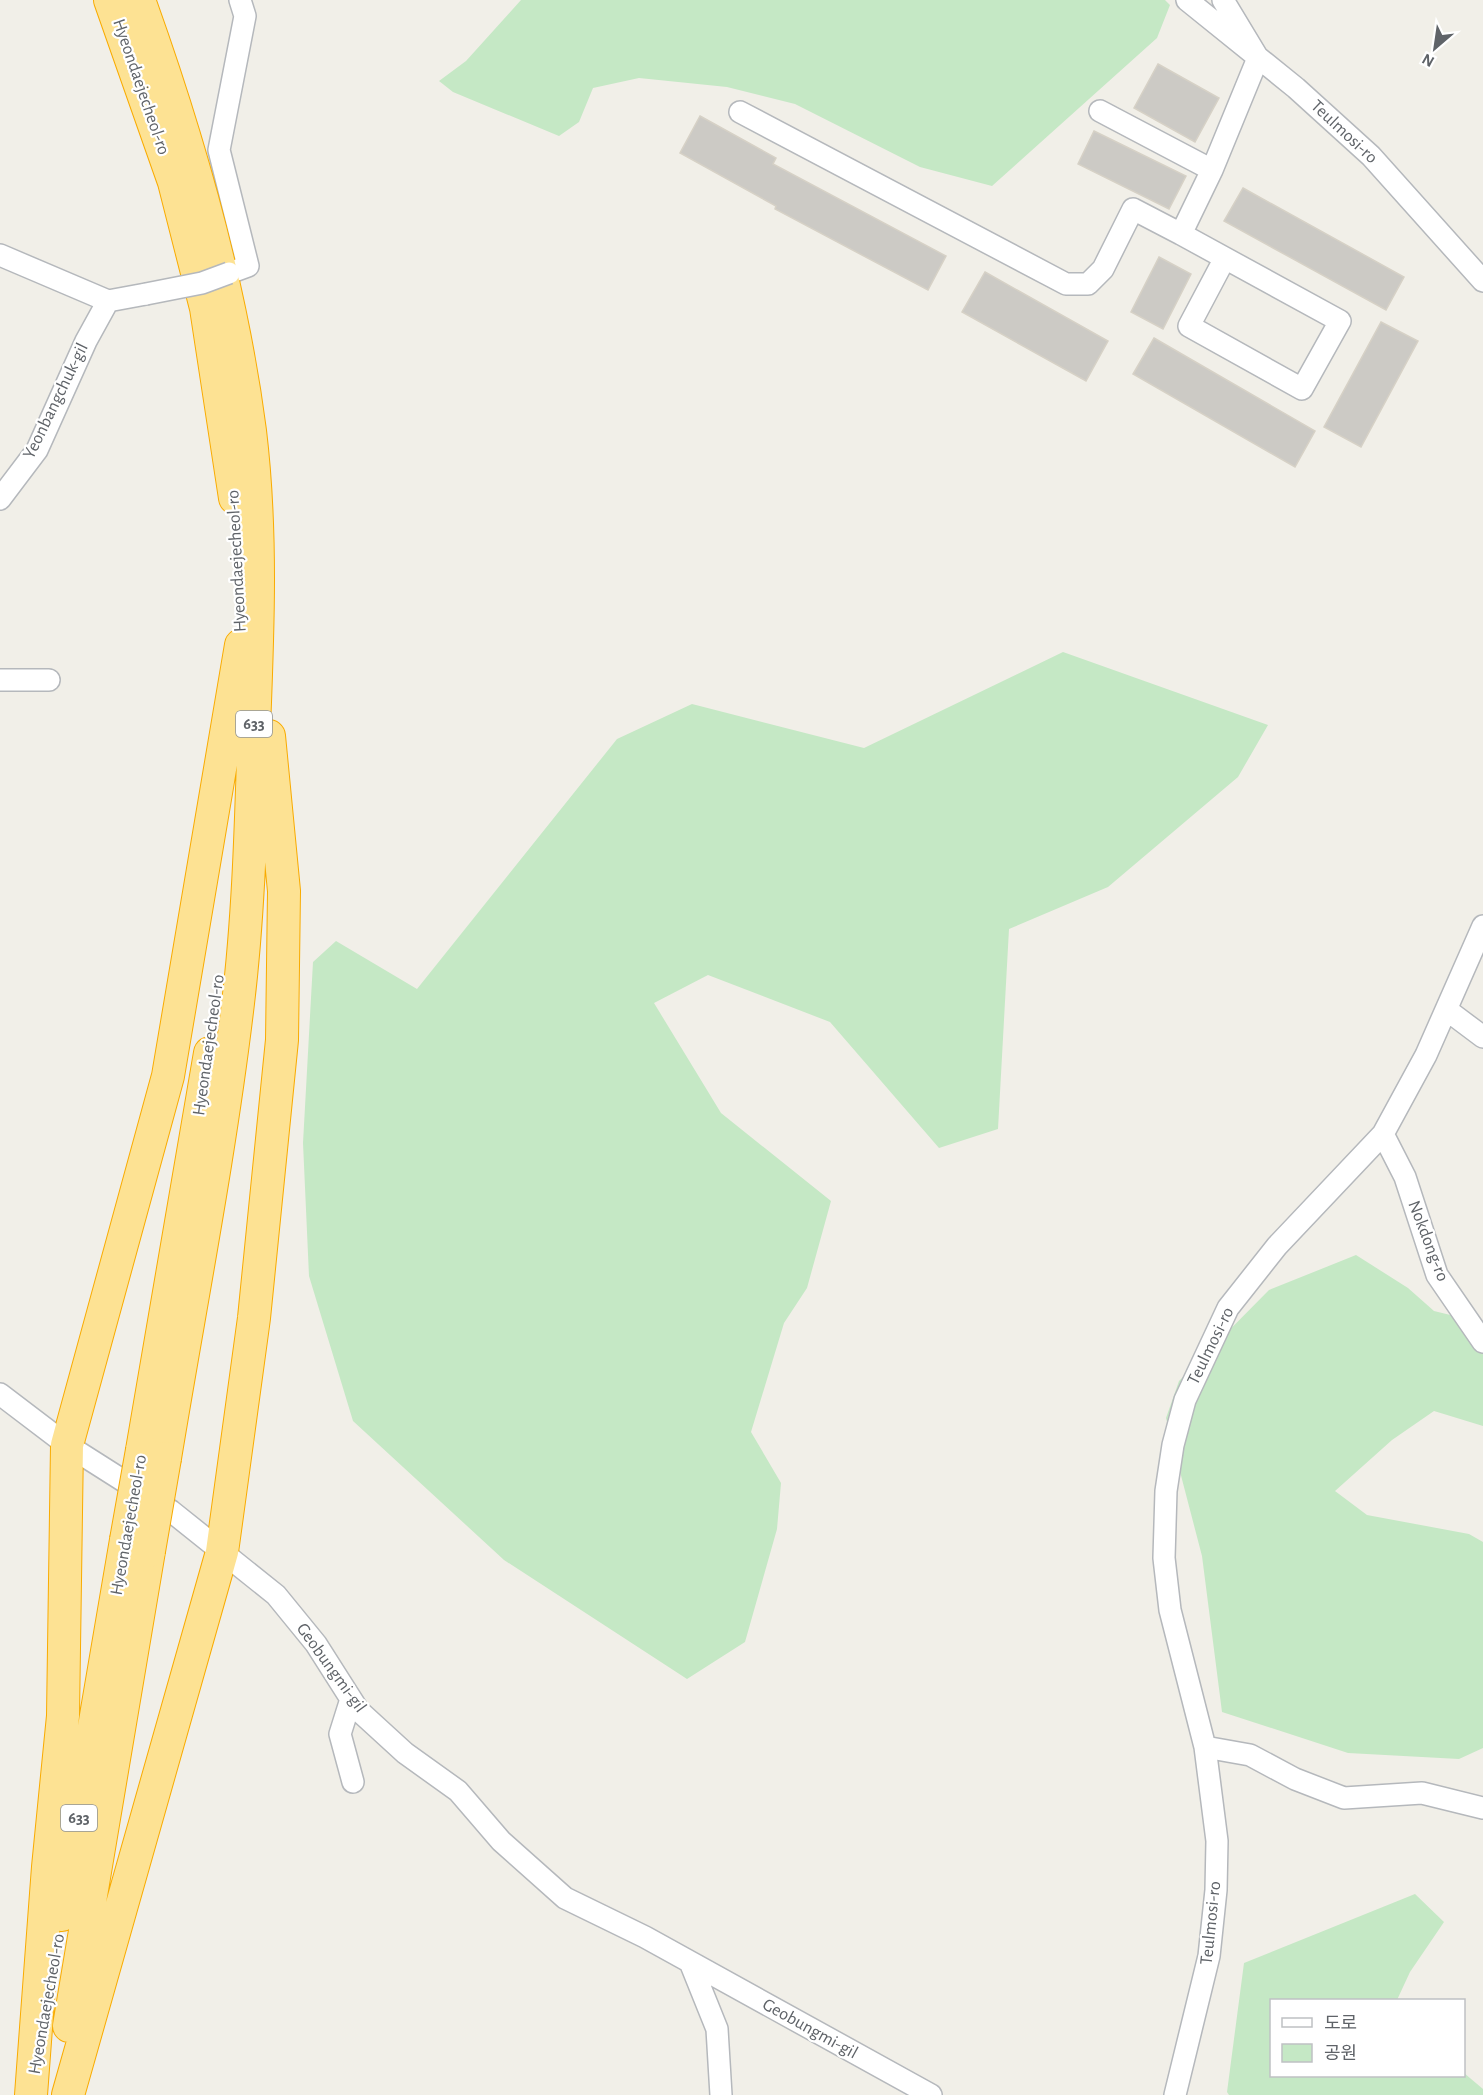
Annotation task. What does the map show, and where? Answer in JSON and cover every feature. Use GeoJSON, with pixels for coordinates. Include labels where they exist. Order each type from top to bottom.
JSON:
{"type":"FeatureCollection","features":[{"type":"Feature","properties":{"kind":"highway","name":"Hyeondaejecheol-ro"},"geometry":{"type":"LineString","coordinates":[[58,2095],[153,1454],[219,1137],[238,1000],[250,833],[249,648],[238,517],[206,308],[174,182],[110,0]]}},
{"type":"Feature","properties":{"kind":"highway","name":"Hyeondaejecheol-ro"},"geometry":{"type":"LineString","coordinates":[[139,0],[174,98],[210,228],[250,430],[259,598],[249,648]]}},
{"type":"Feature","properties":{"kind":"highway"},"geometry":{"type":"LineString","coordinates":[[31,2095],[48,1867],[63,1716],[67,1445],[168,1077],[249,648]]}},
{"type":"Feature","properties":{"kind":"highway"},"geometry":{"type":"LineString","coordinates":[[68,2095],[222,1552],[254,1318],[283,1029],[284,891],[276,790],[249,648]]}},
{"type":"Feature","properties":{"kind":"highway","name":"Hyeondaejecheol-ro"},"geometry":{"type":"LineString","coordinates":[[31,2095],[138,1546]]}},
{"type":"Feature","properties":{"kind":"street"},"geometry":{"type":"LineString","coordinates":[[0,255],[108,301],[202,283],[248,266],[219,150],[244,16],[240,0]]}},
{"type":"Feature","properties":{"kind":"street","name":"Teulmosi-ro"},"geometry":{"type":"LineString","coordinates":[[1187,0],[1296,88],[1371,156],[1483,281]]}},
{"type":"Feature","properties":{"kind":"street"},"geometry":{"type":"LineString","coordinates":[[1181,234],[1212,171],[1258,58],[1223,0]]}},
{"type":"Feature","properties":{"kind":"street"},"geometry":{"type":"LineString","coordinates":[[1100,111],[1212,171]]}},
{"type":"Feature","properties":{"kind":"street"},"geometry":{"type":"LineString","coordinates":[[740,112],[1066,284],[1088,284],[1103,269],[1133,209],[1181,234],[1225,258],[1340,321],[1302,389],[1189,326],[1225,258]]}},
{"type":"Feature","properties":{"kind":"street","name":"Yeonbangchuk-gil"},"geometry":{"type":"LineString","coordinates":[[0,499],[37,450],[86,341],[108,301]]}},
{"type":"Feature","properties":{"kind":"street"},"geometry":{"type":"LineString","coordinates":[[0,680],[50,680]]}},
{"type":"Feature","properties":{"kind":"street","name":"Teulmosi-ro"},"geometry":{"type":"LineString","coordinates":[[1175,2095],[1209,1956],[1216,1890],[1217,1841],[1205,1747],[1170,1610],[1164,1558],[1166,1491],[1173,1445],[1185,1400],[1228,1308],[1277,1246],[1383,1134],[1448,1010],[1483,926]]}},
{"type":"Feature","properties":{"kind":"street"},"geometry":{"type":"LineString","coordinates":[[1448,1010],[1483,1037]]}},
{"type":"Feature","properties":{"kind":"street","name":"Nokdong-ro"},"geometry":{"type":"LineString","coordinates":[[1383,1134],[1405,1176],[1437,1275],[1483,1342]]}},
{"type":"Feature","properties":{"kind":"street","name":"Geobungmi-gil"},"geometry":{"type":"LineString","coordinates":[[0,1394],[67,1445],[171,1511],[276,1595],[316,1644],[358,1710],[405,1753],[458,1791],[501,1841],[565,1898],[690,1962],[932,2095]]}},
{"type":"Feature","properties":{"kind":"street"},"geometry":{"type":"LineString","coordinates":[[351,1699],[340,1734],[353,1782]]}},
{"type":"Feature","properties":{"kind":"street"},"geometry":{"type":"LineString","coordinates":[[1205,1747],[1250,1755],[1295,1779],[1344,1798],[1422,1793],[1483,1808]]}},
{"type":"Feature","properties":{"kind":"street"},"geometry":{"type":"LineString","coordinates":[[690,1962],[717,2029],[721,2095]]}},
{"type":"Feature","properties":{"kind":"green space"},"geometry":{"type":"Polygon","coordinates":[[[521,0],[1165,0],[1170,5],[1157,38],[992,186],[920,167],[795,104],[727,87],[639,78],[593,88],[579,122],[559,136],[453,92],[439,81],[466,61],[521,0]]]}},
{"type":"Feature","properties":{"kind":"green space"},"geometry":{"type":"Polygon","coordinates":[[[1063,652],[1268,725],[1238,777],[1108,887],[1009,929],[998,1129],[939,1148],[830,1022],[708,975],[654,1003],[721,1113],[831,1201],[807,1288],[784,1323],[751,1432],[781,1483],[777,1529],[745,1642],[687,1679],[504,1560],[353,1421],[309,1276],[303,1143],[313,962],[336,941],[417,989],[617,739],[692,704],[864,748],[1063,652]]]}},
{"type":"Feature","properties":{"kind":"green space"},"geometry":{"type":"Polygon","coordinates":[[[1356,1255],[1408,1288],[1434,1311],[1483,1323],[1483,1426],[1434,1411],[1392,1440],[1335,1491],[1367,1515],[1469,1534],[1483,1542],[1483,1748],[1459,1759],[1348,1753],[1222,1712],[1202,1556],[1166,1418],[1179,1381],[1269,1290],[1356,1255]]]}},
{"type":"Feature","properties":{"kind":"green space"},"geometry":{"type":"Polygon","coordinates":[[[1415,1894],[1444,1922],[1410,1972],[1397,1999],[1270,1999],[1270,2077],[1465,2077],[1465,2074],[1483,2089],[1483,2095],[1229,2095],[1227,2092],[1244,1963],[1415,1894]]]}},
{"type":"Feature","properties":{"kind":"building"},"geometry":{"type":"Polygon","coordinates":[[[1158,64],[1219,98],[1195,142],[1134,108],[1158,64]]]}},
{"type":"Feature","properties":{"kind":"building"},"geometry":{"type":"Polygon","coordinates":[[[700,116],[776,158],[773,164],[946,256],[928,290],[775,209],[776,206],[680,153],[700,116]]]}},
{"type":"Feature","properties":{"kind":"building"},"geometry":{"type":"Polygon","coordinates":[[[1094,131],[1186,176],[1169,209],[1078,164],[1094,131]]]}},
{"type":"Feature","properties":{"kind":"building"},"geometry":{"type":"Polygon","coordinates":[[[1243,188],[1404,277],[1386,310],[1224,221],[1243,188]]]}},
{"type":"Feature","properties":{"kind":"building"},"geometry":{"type":"Polygon","coordinates":[[[1159,257],[1191,274],[1163,329],[1131,312],[1159,257]]]}},
{"type":"Feature","properties":{"kind":"building"},"geometry":{"type":"Polygon","coordinates":[[[985,272],[1108,341],[1086,381],[962,312],[985,272]]]}},
{"type":"Feature","properties":{"kind":"building"},"geometry":{"type":"Polygon","coordinates":[[[1381,322],[1418,341],[1361,447],[1324,427],[1381,322]]]}},
{"type":"Feature","properties":{"kind":"building"},"geometry":{"type":"Polygon","coordinates":[[[1154,338],[1315,431],[1295,467],[1133,374],[1154,338]]]}}]}
